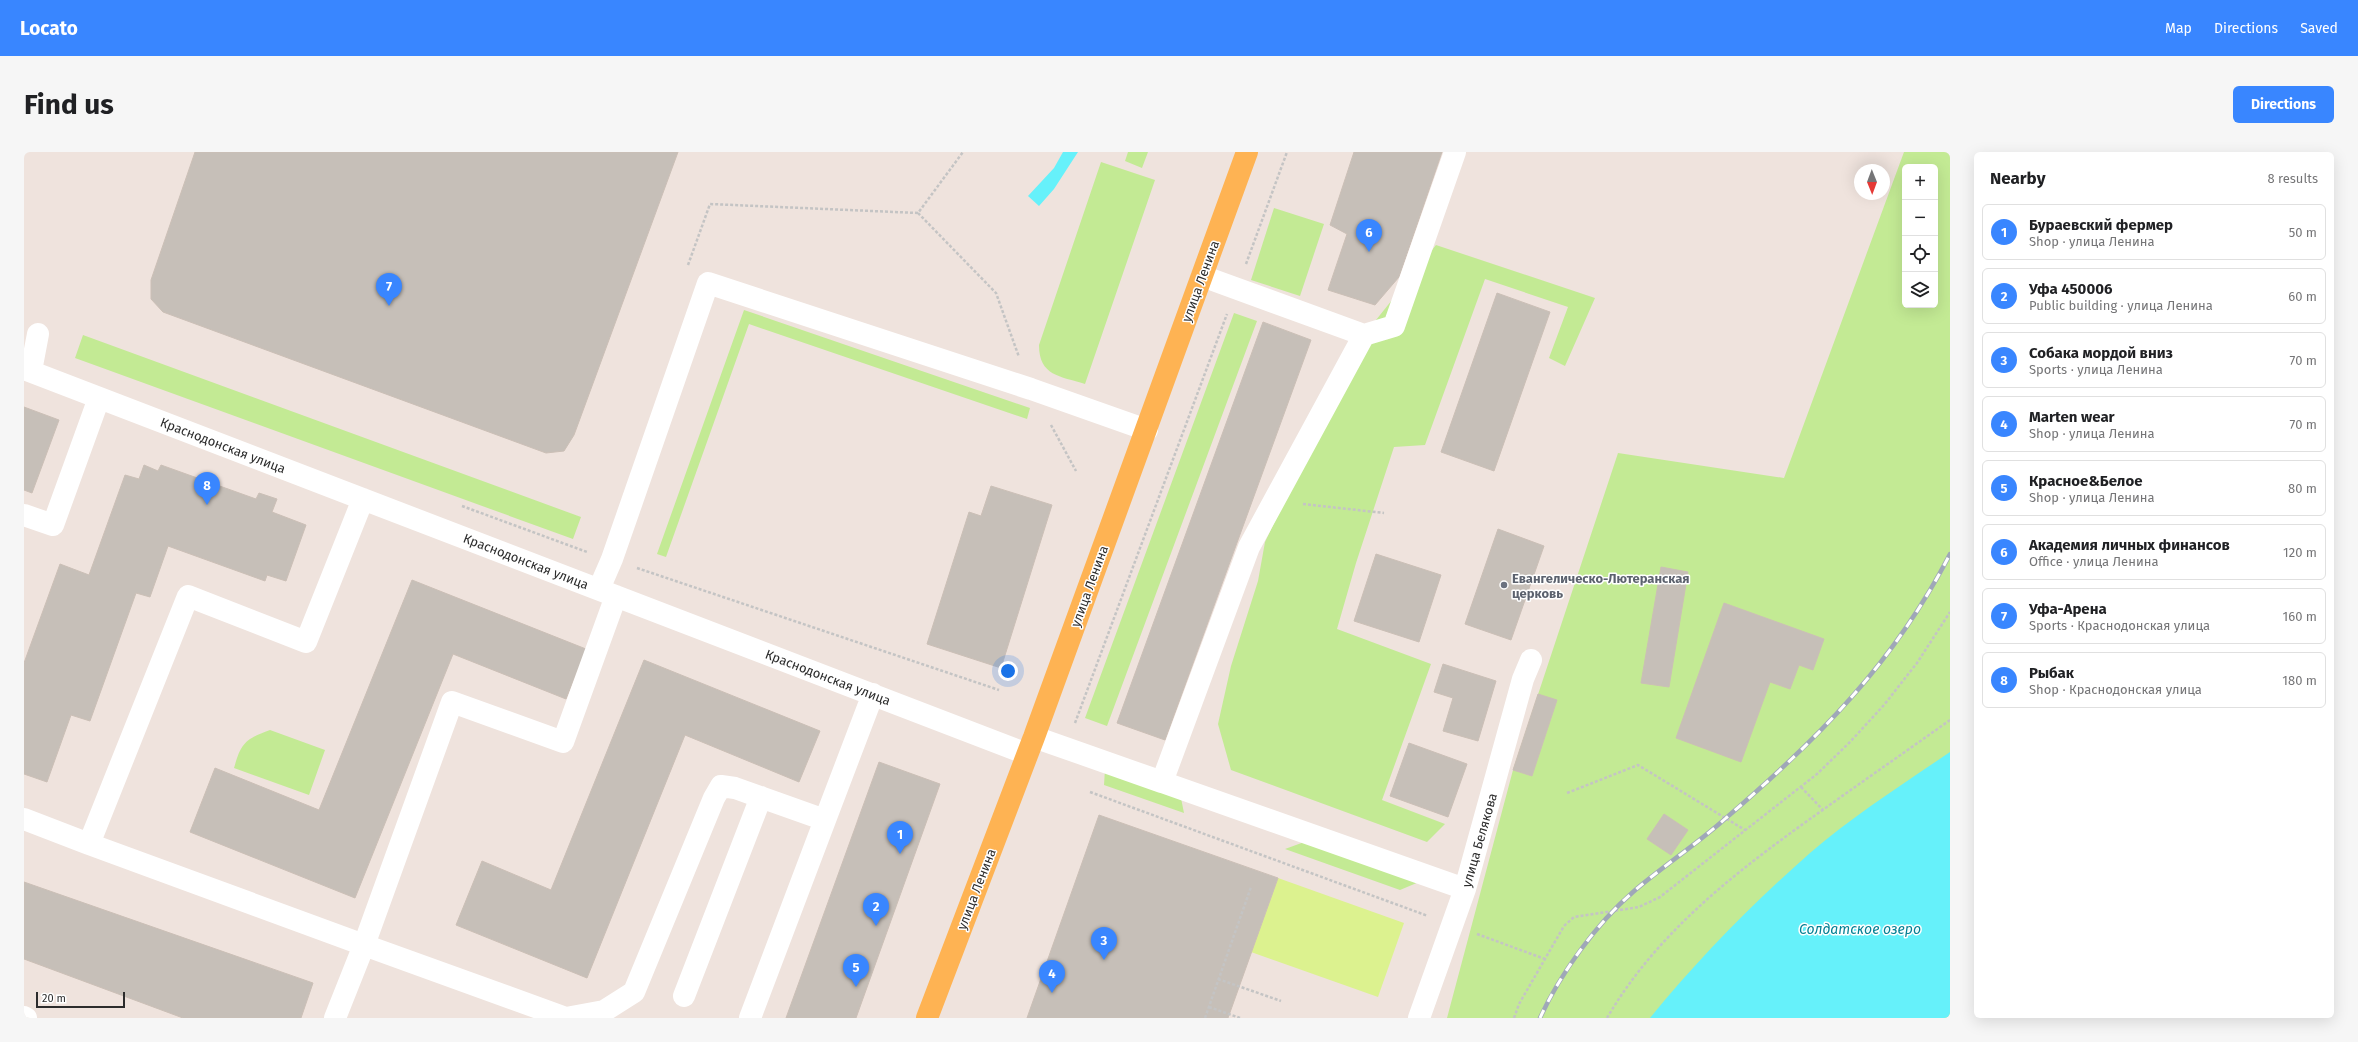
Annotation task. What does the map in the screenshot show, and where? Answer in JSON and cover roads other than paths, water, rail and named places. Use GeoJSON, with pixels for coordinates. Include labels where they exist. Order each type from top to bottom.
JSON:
{"type":"FeatureCollection","features":[{"type":"Feature","properties":{"kind":"main road","name":"улица Ленина"},"geometry":{"type":"LineString","coordinates":[[927,1018],[1147,430],[1247,152]]}},
{"type":"Feature","properties":{"kind":"street"},"geometry":{"type":"LineString","coordinates":[[1202,276],[1364,334],[1394,326],[1455,152]]}},
{"type":"Feature","properties":{"kind":"street"},"geometry":{"type":"LineString","coordinates":[[335,1018],[364,945],[452,702],[563,742],[608,593],[612,559],[708,283],[1031,389],[1147,430]]}},
{"type":"Feature","properties":{"kind":"street"},"geometry":{"type":"LineString","coordinates":[[27,370],[38,334]]}},
{"type":"Feature","properties":{"kind":"street"},"geometry":{"type":"LineString","coordinates":[[1162,782],[1249,547],[1364,334]]}},
{"type":"Feature","properties":{"kind":"street","name":"Краснодонская улица"},"geometry":{"type":"LineString","coordinates":[[27,370],[873,694],[1030,746],[1066,748],[1465,889]]}},
{"type":"Feature","properties":{"kind":"street"},"geometry":{"type":"LineString","coordinates":[[24,515],[52,525],[99,398]]}},
{"type":"Feature","properties":{"kind":"street"},"geometry":{"type":"LineString","coordinates":[[89,844],[188,596],[306,642],[363,499]]}},
{"type":"Feature","properties":{"kind":"street","name":"улица Белякова"},"geometry":{"type":"LineString","coordinates":[[1419,1018],[1465,889],[1523,679],[1531,660]]}},
{"type":"Feature","properties":{"kind":"street"},"geometry":{"type":"LineString","coordinates":[[750,1018],[873,694]]}},
{"type":"Feature","properties":{"kind":"street"},"geometry":{"type":"LineString","coordinates":[[24,819],[566,1018],[604,1011],[634,992],[714,798],[721,786],[735,788],[825,820]]}},
{"type":"Feature","properties":{"kind":"street"},"geometry":{"type":"LineString","coordinates":[[684,996],[762,797]]}},
{"type":"Feature","properties":{"kind":"water"},"geometry":{"type":"Polygon","coordinates":[[[1063,152],[1078,152],[1054,189],[1039,206],[1028,196],[1054,168],[1063,152]]]}},
{"type":"Feature","properties":{"kind":"water","name":"Солдатское озеро"},"geometry":{"type":"Polygon","coordinates":[[[1950,752],[1950,1018],[1650,1018],[1727,932],[1767,892],[1810,853],[1861,813],[1950,752]]]}},
{"type":"Feature","properties":{"kind":"railway"},"geometry":{"type":"LineString","coordinates":[[1540,1018],[1568,967],[1593,934],[1619,905],[1644,882],[1715,828],[1760,788],[1792,759],[1852,697],[1879,665],[1904,630],[1928,593],[1950,554]]}},
{"type":"Feature","properties":{"kind":"place","name":"Академия личных финансов"},"geometry":{"type":"Point","coordinates":[1369,252]}},
{"type":"Feature","properties":{"kind":"place","name":"Уфа-Арена"},"geometry":{"type":"Point","coordinates":[389,306]}},
{"type":"Feature","properties":{"kind":"place","name":"Рыбак"},"geometry":{"type":"Point","coordinates":[207,505]}},
{"type":"Feature","properties":{"kind":"place","name":"Евангелическо-Лютеранская церковь"},"geometry":{"type":"Point","coordinates":[1504,585]}},
{"type":"Feature","properties":{"kind":"place","name":"Бураевский фермер"},"geometry":{"type":"Point","coordinates":[900,854]}},
{"type":"Feature","properties":{"kind":"place","name":"Уфа 450006"},"geometry":{"type":"Point","coordinates":[876,926]}},
{"type":"Feature","properties":{"kind":"place","name":"Собака мордой вниз"},"geometry":{"type":"Point","coordinates":[1104,960]}},
{"type":"Feature","properties":{"kind":"place","name":"Красное&Белое"},"geometry":{"type":"Point","coordinates":[856,987]}},
{"type":"Feature","properties":{"kind":"place","name":"Marten wear"},"geometry":{"type":"Point","coordinates":[1052,993]}}]}
